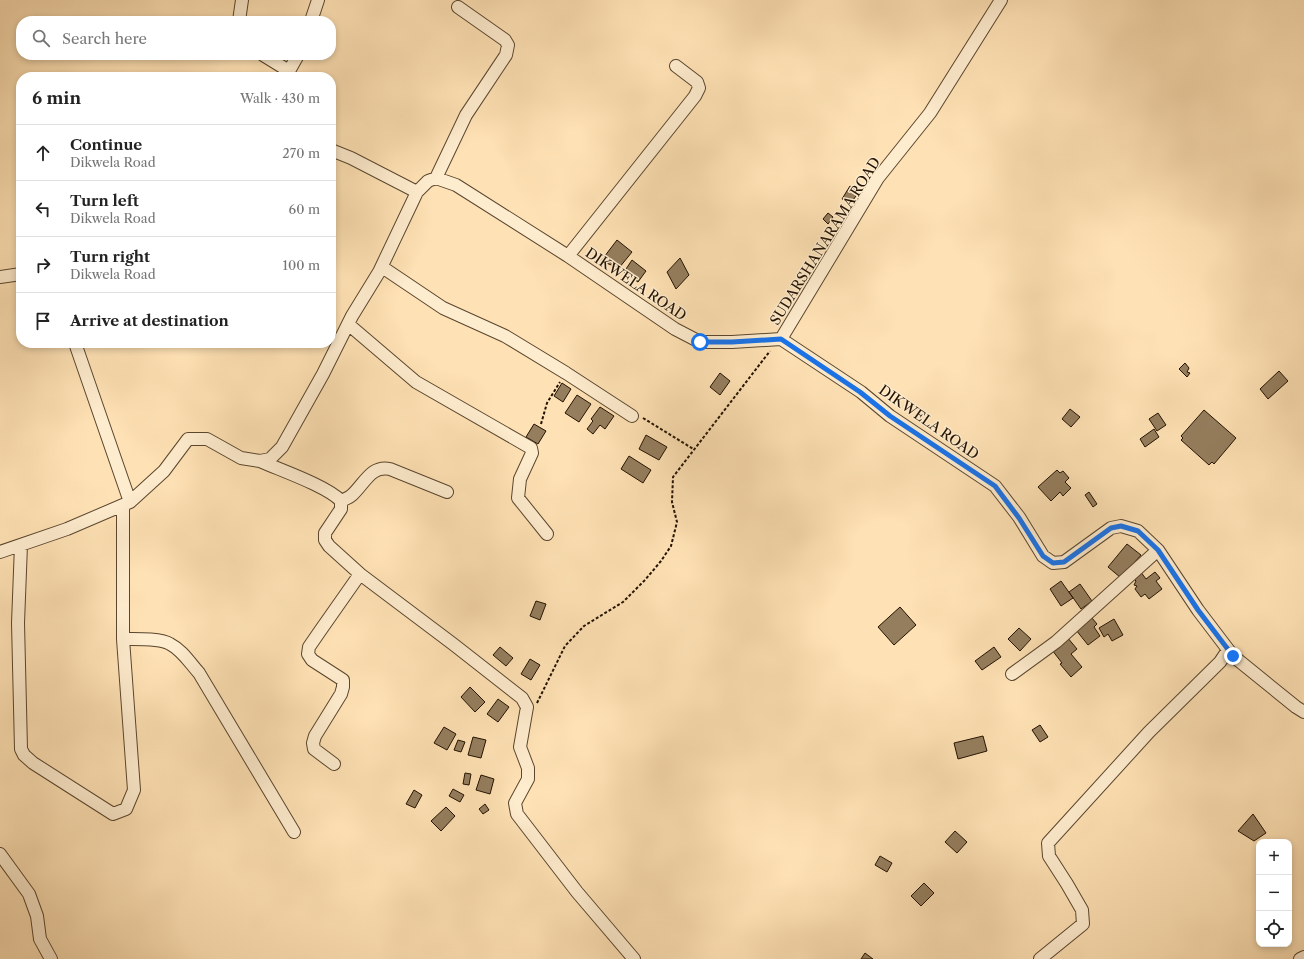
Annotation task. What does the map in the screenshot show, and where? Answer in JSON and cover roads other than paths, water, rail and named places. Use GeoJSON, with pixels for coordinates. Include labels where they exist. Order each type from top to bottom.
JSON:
{"type":"FeatureCollection","features":[{"type":"Feature","properties":{"kind":"street"},"geometry":{"type":"LineString","coordinates":[[240,16],[242,0]]}},
{"type":"Feature","properties":{"kind":"street"},"geometry":{"type":"LineString","coordinates":[[313,16],[318,0]]}},
{"type":"Feature","properties":{"kind":"street","name":"SUDARSHANARAMA ROAD"},"geometry":{"type":"LineString","coordinates":[[781,339],[878,178],[930,113],[1001,0]]}},
{"type":"Feature","properties":{"kind":"street"},"geometry":{"type":"LineString","coordinates":[[260,461],[270,459],[282,447],[323,374],[348,324],[382,267],[417,192],[428,181],[436,178],[466,115],[506,55],[508,45],[505,40],[458,7]]}},
{"type":"Feature","properties":{"kind":"street"},"geometry":{"type":"LineString","coordinates":[[270,60],[285,72]]}},
{"type":"Feature","properties":{"kind":"street"},"geometry":{"type":"LineString","coordinates":[[289,72],[295,60]]}},
{"type":"Feature","properties":{"kind":"street"},"geometry":{"type":"LineString","coordinates":[[568,256],[695,96],[699,88],[697,82],[676,66]]}},
{"type":"Feature","properties":{"kind":"street"},"geometry":{"type":"LineString","coordinates":[[336,152],[351,158],[417,192]]}},
{"type":"Feature","properties":{"kind":"street","name":"DIKWELA ROAD"},"geometry":{"type":"LineString","coordinates":[[436,178],[456,185],[568,256],[675,329],[700,342],[781,339],[860,392],[890,416],[995,486],[1019,518],[1043,556],[1053,563],[1064,562],[1111,528],[1121,526],[1138,531],[1158,550],[1198,610],[1228,650],[1239,661],[1304,712]]}},
{"type":"Feature","properties":{"kind":"street"},"geometry":{"type":"LineString","coordinates":[[382,267],[443,308],[505,336],[566,373],[632,416]]}},
{"type":"Feature","properties":{"kind":"street"},"geometry":{"type":"LineString","coordinates":[[0,277],[16,275]]}},
{"type":"Feature","properties":{"kind":"street"},"geometry":{"type":"LineString","coordinates":[[348,324],[416,382],[530,448],[532,453],[520,479],[518,498],[547,534]]}},
{"type":"Feature","properties":{"kind":"street"},"geometry":{"type":"LineString","coordinates":[[21,545],[18,623],[21,749],[24,755],[33,763],[113,814],[126,809],[134,790],[123,638],[126,503],[77,348]]}},
{"type":"Feature","properties":{"kind":"street"},"geometry":{"type":"LineString","coordinates":[[0,552],[67,529],[126,503],[164,471],[188,439],[207,439],[241,458],[260,461],[336,495],[341,501],[341,509],[325,533],[325,540],[340,557],[522,698],[527,707],[520,746],[528,768],[528,779],[515,803],[517,814],[577,892],[634,959]]}},
{"type":"Feature","properties":{"kind":"street"},"geometry":{"type":"LineString","coordinates":[[341,501],[351,496],[376,470],[382,467],[447,492]]}},
{"type":"Feature","properties":{"kind":"street"},"geometry":{"type":"LineString","coordinates":[[1012,674],[1056,642],[1158,550]]}},
{"type":"Feature","properties":{"kind":"street"},"geometry":{"type":"LineString","coordinates":[[334,764],[314,749],[313,743],[315,736],[341,694],[344,687],[343,680],[312,660],[308,654],[309,648],[320,630],[360,574]]}},
{"type":"Feature","properties":{"kind":"street"},"geometry":{"type":"LineString","coordinates":[[123,638],[163,641],[182,652],[199,673],[294,832]]}},
{"type":"Feature","properties":{"kind":"street"},"geometry":{"type":"LineString","coordinates":[[1040,959],[1083,924],[1082,910],[1049,856],[1048,842],[1149,732],[1220,662],[1228,650]]}},
{"type":"Feature","properties":{"kind":"street"},"geometry":{"type":"LineString","coordinates":[[0,854],[29,894],[37,916],[40,939],[51,959]]}},
{"type":"Feature","properties":{"kind":"street"},"geometry":{"type":"LineString","coordinates":[[1300,959],[1304,957]]}}]}
